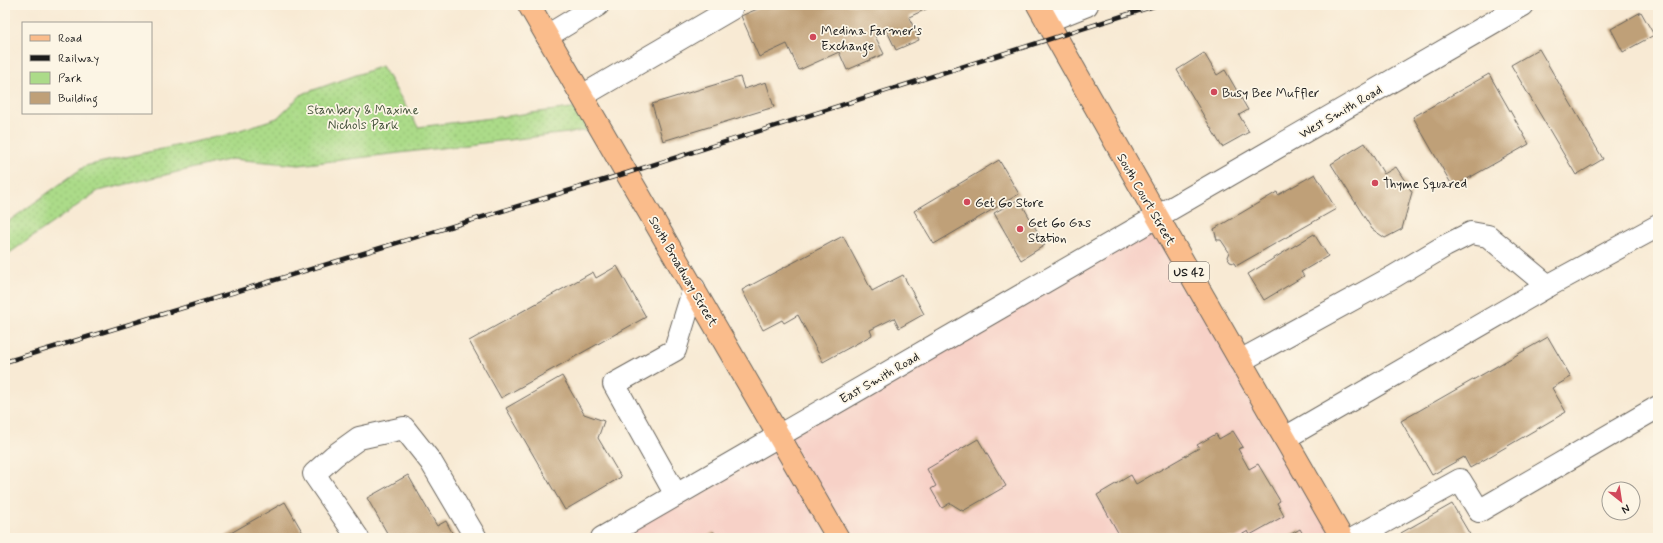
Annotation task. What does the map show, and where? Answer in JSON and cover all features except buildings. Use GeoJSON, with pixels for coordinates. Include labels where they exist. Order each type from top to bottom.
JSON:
{"type":"FeatureCollection","features":[{"type":"Feature","properties":{"kind":"main road","name":"South Broadway Street"},"geometry":{"type":"LineString","coordinates":[[529,5],[838,538]]}},
{"type":"Feature","properties":{"kind":"main road","name":"South Court Street"},"geometry":{"type":"LineString","coordinates":[[1042,13],[1342,538]]}},
{"type":"Feature","properties":{"kind":"street"},"geometry":{"type":"LineString","coordinates":[[547,36],[598,5]]}},
{"type":"Feature","properties":{"kind":"street"},"geometry":{"type":"LineString","coordinates":[[582,96],[731,9],[732,5]]}},
{"type":"Feature","properties":{"kind":"street"},"geometry":{"type":"LineString","coordinates":[[1042,13],[1087,5]]}},
{"type":"Feature","properties":{"kind":"street","name":"West Smith Road"},"geometry":{"type":"LineString","coordinates":[[1157,216],[1523,5]]}},
{"type":"Feature","properties":{"kind":"street","name":"East Smith Road"},"geometry":{"type":"LineString","coordinates":[[602,538],[1157,216]]}},
{"type":"Feature","properties":{"kind":"street"},"geometry":{"type":"LineString","coordinates":[[1285,438],[1548,286],[1658,226]]}},
{"type":"Feature","properties":{"kind":"street"},"geometry":{"type":"LineString","coordinates":[[1240,361],[1393,277],[1445,246],[1471,233],[1488,236],[1548,286]]}},
{"type":"Feature","properties":{"kind":"street"},"geometry":{"type":"LineString","coordinates":[[676,495],[614,384],[675,350],[694,288]]}},
{"type":"Feature","properties":{"kind":"street"},"geometry":{"type":"LineString","coordinates":[[1355,538],[1460,480],[1479,511],[1658,407]]}},
{"type":"Feature","properties":{"kind":"street"},"geometry":{"type":"LineString","coordinates":[[358,538],[314,474],[334,456],[359,438],[404,428],[431,462],[476,538]]}},
{"type":"Feature","properties":{"kind":"shaded area"},"geometry":{"type":"Polygon","coordinates":[[[1157,216],[1342,538],[602,538],[1157,216]]]}},
{"type":"Feature","properties":{"kind":"green space","name":"Stanbery & Maxine Nichols Park"},"geometry":{"type":"Polygon","coordinates":[[[382,66],[418,127],[588,106],[601,129],[299,165],[232,159],[98,191],[5,256],[5,224],[85,166],[225,135],[277,118],[302,94],[382,66]]]}},
{"type":"Feature","properties":{"kind":"railway"},"geometry":{"type":"LineString","coordinates":[[5,362],[627,173],[1157,5]]}},
{"type":"Feature","properties":{"kind":"place","name":"Medina Farmer's Exchange"},"geometry":{"type":"Point","coordinates":[813,37]}},
{"type":"Feature","properties":{"kind":"place","name":"Busy Bee Muffler"},"geometry":{"type":"Point","coordinates":[1214,92]}},
{"type":"Feature","properties":{"kind":"place","name":"Thyme Squared"},"geometry":{"type":"Point","coordinates":[1375,183]}},
{"type":"Feature","properties":{"kind":"place","name":"Get Go Store"},"geometry":{"type":"Point","coordinates":[967,202]}},
{"type":"Feature","properties":{"kind":"place","name":"Get Go Gas Station"},"geometry":{"type":"Point","coordinates":[1020,229]}}]}
